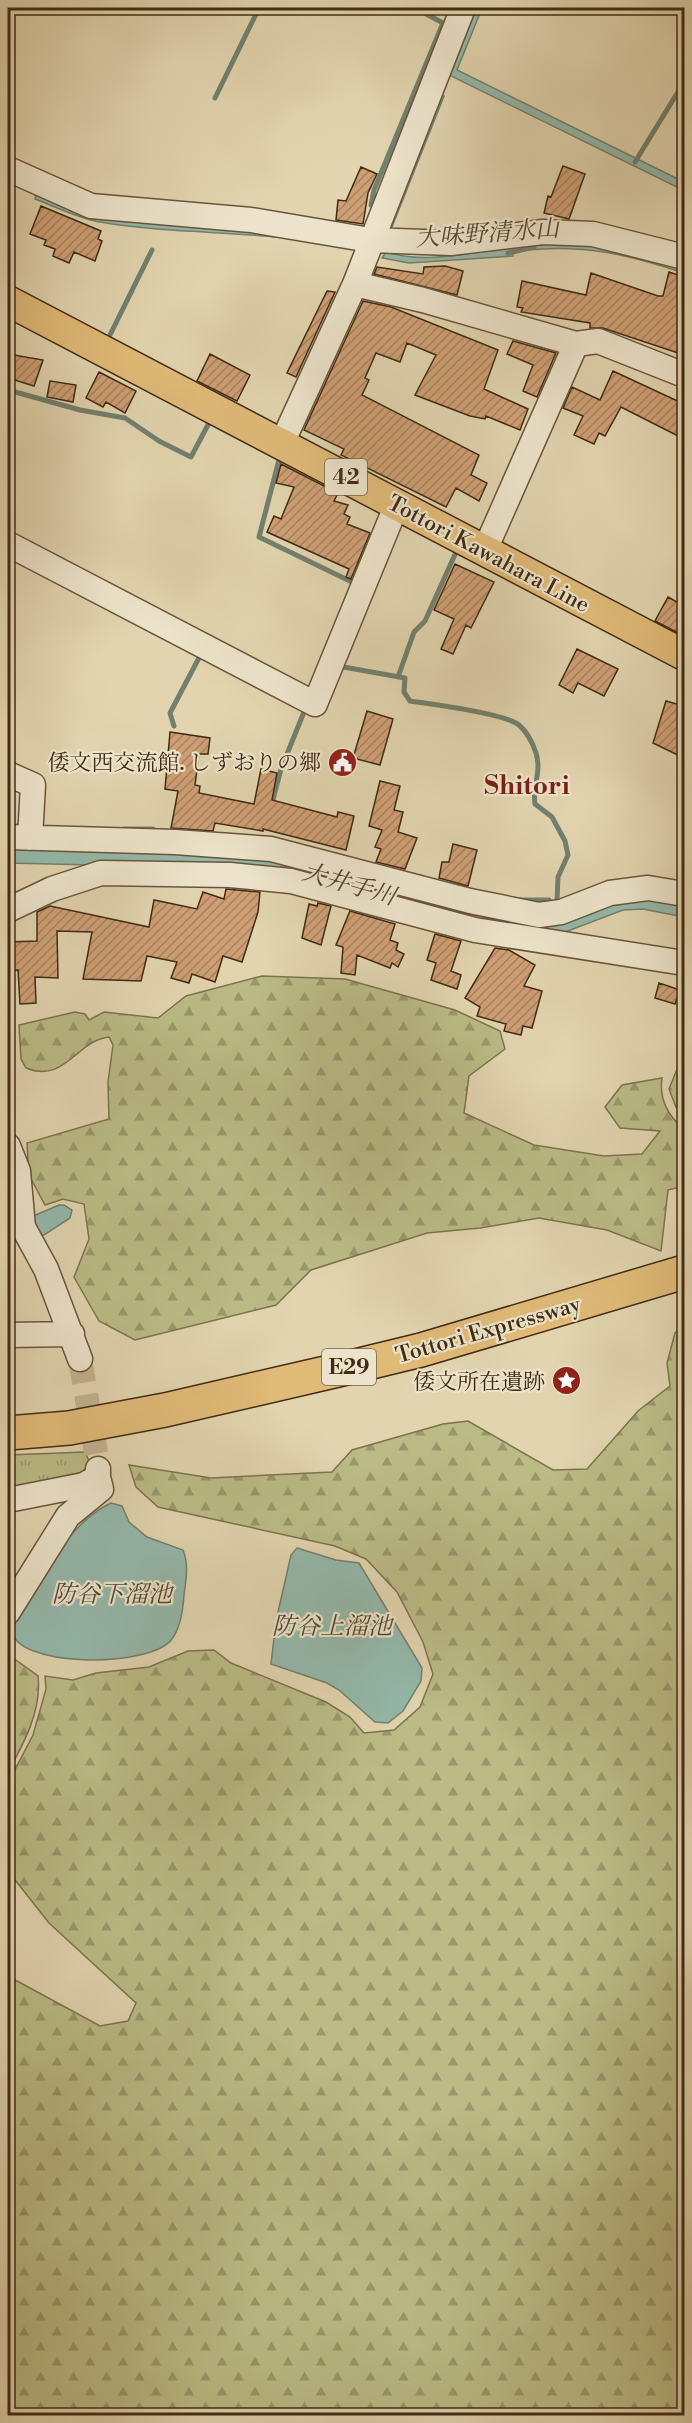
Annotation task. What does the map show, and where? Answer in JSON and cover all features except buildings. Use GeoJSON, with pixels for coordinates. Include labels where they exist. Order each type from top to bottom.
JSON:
{"type":"FeatureCollection","features":[{"type":"Feature","properties":{"kind":"highway","name":"Tottori Expressway"},"geometry":{"type":"LineString","coordinates":[[8,1434],[69,1428],[155,1412],[347,1368],[421,1350],[684,1272]]}},
{"type":"Feature","properties":{"kind":"highway","name":"Tottori Expressway"},"geometry":{"type":"LineString","coordinates":[[8,1445],[71,1440],[167,1424],[285,1399],[684,1286]]}},
{"type":"Feature","properties":{"kind":"main road","name":"Tottori Kawahara Line"},"geometry":{"type":"LineString","coordinates":[[8,301],[684,655]]}},
{"type":"Feature","properties":{"kind":"street"},"geometry":{"type":"LineString","coordinates":[[282,443],[354,284],[463,8]]}},
{"type":"Feature","properties":{"kind":"street"},"geometry":{"type":"LineString","coordinates":[[8,169],[91,206],[251,220],[370,240],[451,243],[543,232],[593,234],[684,257]]}},
{"type":"Feature","properties":{"kind":"street"},"geometry":{"type":"LineString","coordinates":[[354,284],[423,300],[576,344],[598,341],[684,375]]}},
{"type":"Feature","properties":{"kind":"street"},"geometry":{"type":"LineString","coordinates":[[484,552],[576,344]]}},
{"type":"Feature","properties":{"kind":"street"},"geometry":{"type":"LineString","coordinates":[[8,544],[315,704],[397,504]]}},
{"type":"Feature","properties":{"kind":"street"},"geometry":{"type":"LineString","coordinates":[[8,774],[33,785],[19,838],[175,842],[271,849],[470,902],[539,915],[561,912],[610,893],[648,888],[684,894]]}},
{"type":"Feature","properties":{"kind":"street"},"geometry":{"type":"LineString","coordinates":[[8,910],[52,889],[100,873],[230,875],[291,882],[475,930],[684,963]]}},
{"type":"Feature","properties":{"kind":"street"},"geometry":{"type":"LineString","coordinates":[[8,1146],[18,1171],[23,1227],[46,1269],[80,1359]]}},
{"type":"Feature","properties":{"kind":"street"},"geometry":{"type":"LineString","coordinates":[[8,1335],[72,1334]]}},
{"type":"Feature","properties":{"kind":"street"},"geometry":{"type":"LineString","coordinates":[[8,1500],[84,1485],[98,1470],[101,1489],[68,1516],[8,1612]]}},
{"type":"Feature","properties":{"kind":"green space"},"geometry":{"type":"Polygon","coordinates":[[[262,976],[345,979],[455,1010],[500,1031],[505,1049],[469,1076],[464,1113],[534,1145],[604,1156],[642,1154],[660,1131],[620,1128],[605,1107],[622,1085],[662,1078],[663,1100],[673,1119],[684,1130],[684,1186],[668,1190],[661,1251],[607,1230],[539,1218],[480,1228],[427,1233],[311,1270],[276,1305],[135,1340],[99,1321],[74,1277],[89,1239],[84,1204],[63,1199],[45,1205],[29,1175],[27,1143],[109,1119],[108,1082],[113,1045],[109,1037],[98,1040],[61,1066],[39,1071],[26,1068],[21,1059],[19,1025],[75,1012],[85,1014],[89,1020],[104,1012],[158,1018],[186,996],[262,976]]]}},
{"type":"Feature","properties":{"kind":"green space"},"geometry":{"type":"Polygon","coordinates":[[[684,1052],[684,1115],[676,1107],[669,1089],[684,1052]]]}},
{"type":"Feature","properties":{"kind":"green space"},"geometry":{"type":"Polygon","coordinates":[[[684,1326],[684,2415],[8,2415],[8,1976],[100,2026],[128,2021],[136,2003],[49,1923],[8,1871],[8,1783],[33,1735],[46,1689],[45,1676],[73,1680],[96,1673],[149,1667],[188,1651],[214,1650],[231,1663],[326,1702],[350,1717],[364,1733],[394,1730],[420,1707],[433,1674],[423,1642],[397,1592],[366,1559],[335,1546],[158,1507],[136,1487],[129,1465],[211,1478],[332,1472],[352,1450],[443,1424],[468,1421],[553,1470],[587,1469],[638,1411],[670,1386],[667,1363],[675,1333],[684,1326]]]}},
{"type":"Feature","properties":{"kind":"green space"},"geometry":{"type":"Polygon","coordinates":[[[85,1452],[89,1461],[83,1472],[8,1489],[8,1455],[85,1452]]]}},
{"type":"Feature","properties":{"kind":"green space"},"geometry":{"type":"Polygon","coordinates":[[[9,1655],[38,1676],[39,1689],[30,1726],[8,1772],[9,1655]]]}},
{"type":"Feature","properties":{"kind":"water"},"geometry":{"type":"Polygon","coordinates":[[[474,8],[482,8],[457,70],[684,182],[684,196],[681,189],[447,74],[474,8]]]}},
{"type":"Feature","properties":{"kind":"water"},"geometry":{"type":"Polygon","coordinates":[[[440,94],[444,96],[392,227],[387,226],[440,94]]]}},
{"type":"Feature","properties":{"kind":"water"},"geometry":{"type":"Polygon","coordinates":[[[37,189],[345,242],[346,248],[285,238],[100,222],[35,199],[37,189]]]}},
{"type":"Feature","properties":{"kind":"water"},"geometry":{"type":"Polygon","coordinates":[[[554,243],[600,245],[684,269],[684,273],[607,252],[569,249],[527,250],[527,246],[554,243]]]}},
{"type":"Feature","properties":{"kind":"water"},"geometry":{"type":"Polygon","coordinates":[[[514,249],[513,256],[409,263],[382,258],[386,252],[431,257],[514,249]]]}},
{"type":"Feature","properties":{"kind":"water","name":"大井手川"},"geometry":{"type":"Polygon","coordinates":[[[8,847],[241,851],[490,913],[614,897],[684,900],[684,917],[643,909],[623,910],[552,937],[350,891],[93,865],[8,863],[8,847]]]}},
{"type":"Feature","properties":{"kind":"water"},"geometry":{"type":"Polygon","coordinates":[[[59,1205],[72,1210],[70,1218],[44,1235],[37,1235],[33,1216],[59,1205]]]}},
{"type":"Feature","properties":{"kind":"water","name":"防谷下溜池"},"geometry":{"type":"Polygon","coordinates":[[[111,1503],[122,1506],[129,1522],[147,1537],[183,1550],[186,1561],[186,1578],[182,1612],[175,1634],[159,1649],[137,1656],[83,1660],[56,1657],[33,1651],[17,1641],[12,1628],[66,1541],[94,1513],[111,1503]]]}},
{"type":"Feature","properties":{"kind":"water","name":"防谷上溜池"},"geometry":{"type":"Polygon","coordinates":[[[297,1548],[336,1560],[359,1563],[422,1668],[421,1681],[403,1711],[388,1723],[375,1722],[339,1690],[327,1683],[271,1664],[276,1621],[291,1555],[297,1548]]]}},
{"type":"Feature","properties":{"kind":"waterway"},"geometry":{"type":"LineString","coordinates":[[215,98],[259,8]]}},
{"type":"Feature","properties":{"kind":"waterway"},"geometry":{"type":"LineString","coordinates":[[371,205],[374,190],[443,23],[415,8]]}},
{"type":"Feature","properties":{"kind":"waterway"},"geometry":{"type":"LineString","coordinates":[[635,162],[684,82]]}},
{"type":"Feature","properties":{"kind":"waterway","name":"大味野清水山"},"geometry":{"type":"LineString","coordinates":[[508,253],[534,247]]}},
{"type":"Feature","properties":{"kind":"waterway"},"geometry":{"type":"LineString","coordinates":[[108,339],[152,250]]}},
{"type":"Feature","properties":{"kind":"waterway"},"geometry":{"type":"LineString","coordinates":[[8,390],[80,410],[125,418],[159,441],[191,457],[210,421],[212,422]]}},
{"type":"Feature","properties":{"kind":"waterway"},"geometry":{"type":"LineString","coordinates":[[277,455],[280,456],[259,537],[356,584]]}},
{"type":"Feature","properties":{"kind":"waterway"},"geometry":{"type":"LineString","coordinates":[[398,677],[414,632],[425,621],[457,550]]}},
{"type":"Feature","properties":{"kind":"waterway"},"geometry":{"type":"LineString","coordinates":[[174,726],[170,713],[201,654]]}},
{"type":"Feature","properties":{"kind":"waterway"},"geometry":{"type":"LineString","coordinates":[[338,666],[405,678],[404,692],[410,701],[483,713],[511,721],[522,728],[538,760],[535,804],[552,817],[565,841],[568,855],[558,877],[557,900]]}},
{"type":"Feature","properties":{"kind":"waterway"},"geometry":{"type":"LineString","coordinates":[[271,807],[281,769],[304,712],[301,706]]}},
{"type":"Feature","properties":{"kind":"waterway"},"geometry":{"type":"LineString","coordinates":[[124,829],[153,829]]}},
{"type":"Feature","properties":{"kind":"waterway"},"geometry":{"type":"LineString","coordinates":[[520,900],[549,900]]}},
{"type":"Feature","properties":{"kind":"tunnel"},"geometry":{"type":"LineString","coordinates":[[80,1359],[98,1464]]}},
{"type":"Feature","properties":{"kind":"place","name":"倭文西交流館. しずおりの郷"},"geometry":{"type":"Point","coordinates":[342,762]}},
{"type":"Feature","properties":{"kind":"place","name":"倭文所在遺跡"},"geometry":{"type":"Point","coordinates":[566,1381]}},
{"type":"Feature","properties":{"kind":"district","name":"Shitori"},"geometry":{"type":"Point","coordinates":[527,785]}}]}
